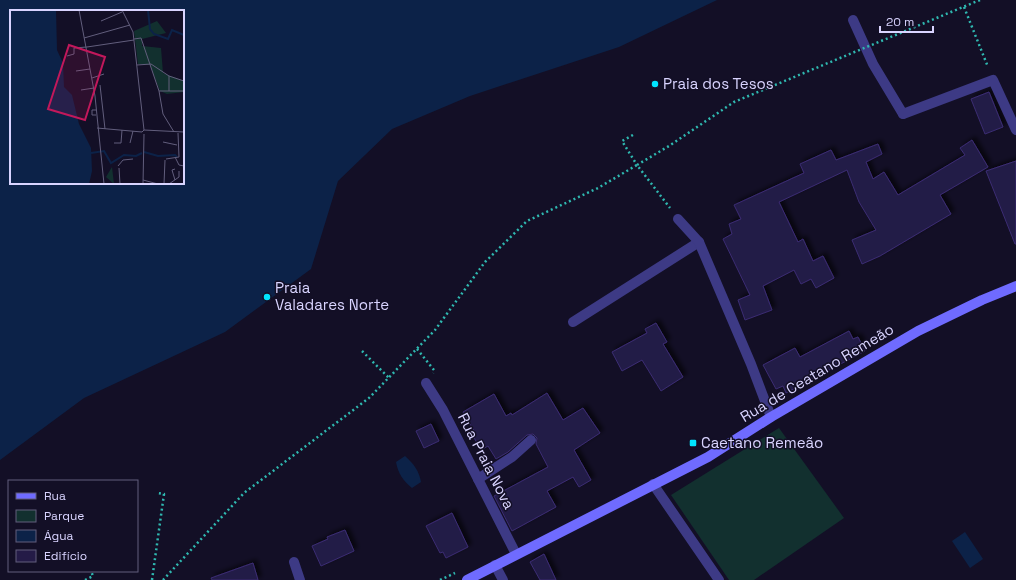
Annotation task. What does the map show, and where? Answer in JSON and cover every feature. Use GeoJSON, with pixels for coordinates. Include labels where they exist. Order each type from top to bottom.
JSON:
{"type":"FeatureCollection","features":[{"type":"Feature","properties":{"kind":"main road","name":"Rua de Ceatano Remeão"},"geometry":{"type":"LineString","coordinates":[[467,580],[708,457],[771,417],[918,330],[1016,286]]}},
{"type":"Feature","properties":{"kind":"street"},"geometry":{"type":"LineString","coordinates":[[853,20],[873,64],[903,114],[993,80],[1016,130]]}},
{"type":"Feature","properties":{"kind":"street"},"geometry":{"type":"LineString","coordinates":[[678,218],[699,242],[751,364],[771,417]]}},
{"type":"Feature","properties":{"kind":"street"},"geometry":{"type":"LineString","coordinates":[[573,322],[699,242]]}},
{"type":"Feature","properties":{"kind":"street","name":"Rua Praia Nova"},"geometry":{"type":"LineString","coordinates":[[426,383],[443,410],[516,554]]}},
{"type":"Feature","properties":{"kind":"street"},"geometry":{"type":"LineString","coordinates":[[478,479],[512,457],[531,440]]}},
{"type":"Feature","properties":{"kind":"street"},"geometry":{"type":"LineString","coordinates":[[653,484],[719,580]]}},
{"type":"Feature","properties":{"kind":"street"},"geometry":{"type":"LineString","coordinates":[[294,562],[300,580]]}},
{"type":"Feature","properties":{"kind":"street"},"geometry":{"type":"LineString","coordinates":[[495,565],[503,580]]}},
{"type":"Feature","properties":{"kind":"path"},"geometry":{"type":"LineString","coordinates":[[163,580],[244,493],[369,398],[435,330],[485,262],[527,221],[598,188],[669,146],[734,102],[980,0]]}},
{"type":"Feature","properties":{"kind":"path"},"geometry":{"type":"LineString","coordinates":[[964,6],[989,69]]}},
{"type":"Feature","properties":{"kind":"path"},"geometry":{"type":"LineString","coordinates":[[633,135],[622,141],[636,165],[678,218]]}},
{"type":"Feature","properties":{"kind":"path"},"geometry":{"type":"LineString","coordinates":[[417,349],[434,370]]}},
{"type":"Feature","properties":{"kind":"path"},"geometry":{"type":"LineString","coordinates":[[362,351],[389,378]]}},
{"type":"Feature","properties":{"kind":"path"},"geometry":{"type":"LineString","coordinates":[[152,580],[164,494],[158,493]]}},
{"type":"Feature","properties":{"kind":"path"},"geometry":{"type":"LineString","coordinates":[[85,580],[93,576],[91,572]]}},
{"type":"Feature","properties":{"kind":"green space"},"geometry":{"type":"Polygon","coordinates":[[[779,428],[844,518],[754,580],[729,580],[671,495],[779,428]]]}},
{"type":"Feature","properties":{"kind":"water"},"geometry":{"type":"Polygon","coordinates":[[[0,0],[717,0],[619,47],[470,96],[392,129],[338,181],[311,269],[225,332],[84,398],[0,460],[0,0]]]}},
{"type":"Feature","properties":{"kind":"water"},"geometry":{"type":"Polygon","coordinates":[[[405,456],[416,468],[421,482],[412,488],[401,476],[396,462],[405,456]]]}},
{"type":"Feature","properties":{"kind":"water"},"geometry":{"type":"Polygon","coordinates":[[[965,532],[983,559],[970,568],[952,541],[965,532]]]}},
{"type":"Feature","properties":{"kind":"building"},"geometry":{"type":"Polygon","coordinates":[[[989,92],[1003,127],[985,134],[971,99],[989,92]]]}},
{"type":"Feature","properties":{"kind":"building"},"geometry":{"type":"Polygon","coordinates":[[[972,140],[988,167],[940,195],[951,214],[880,256],[862,264],[852,240],[876,230],[859,202],[847,170],[779,202],[798,242],[803,239],[813,261],[823,256],[834,278],[816,288],[811,279],[801,284],[794,270],[763,286],[772,310],[745,320],[738,300],[750,295],[723,239],[732,234],[729,224],[741,219],[734,205],[804,173],[800,164],[831,150],[836,160],[878,144],[882,154],[866,162],[873,179],[884,172],[898,195],[965,155],[960,148],[972,140]]]}},
{"type":"Feature","properties":{"kind":"building"},"geometry":{"type":"Polygon","coordinates":[[[1016,161],[1016,244],[1015,244],[986,171],[1016,161]]]}},
{"type":"Feature","properties":{"kind":"building"},"geometry":{"type":"Polygon","coordinates":[[[656,323],[667,342],[663,344],[683,377],[661,391],[642,360],[622,371],[612,352],[647,333],[645,329],[656,323]]]}},
{"type":"Feature","properties":{"kind":"building"},"geometry":{"type":"Polygon","coordinates":[[[849,331],[853,339],[858,337],[865,351],[786,393],[783,386],[776,389],[763,365],[795,348],[800,357],[849,331]]]}},
{"type":"Feature","properties":{"kind":"building"},"geometry":{"type":"Polygon","coordinates":[[[547,393],[563,420],[583,408],[600,433],[574,450],[591,480],[579,487],[573,477],[547,491],[556,507],[512,531],[494,496],[548,467],[536,444],[537,438],[533,434],[527,435],[508,452],[496,459],[488,446],[481,450],[473,436],[476,434],[463,412],[494,394],[506,416],[511,413],[512,415],[547,393]]]}},
{"type":"Feature","properties":{"kind":"building"},"geometry":{"type":"Polygon","coordinates":[[[431,424],[439,441],[424,448],[416,431],[431,424]]]}},
{"type":"Feature","properties":{"kind":"building"},"geometry":{"type":"Polygon","coordinates":[[[452,513],[468,547],[446,558],[443,552],[440,553],[426,526],[452,513]]]}},
{"type":"Feature","properties":{"kind":"building"},"geometry":{"type":"Polygon","coordinates":[[[345,530],[354,551],[321,566],[312,546],[328,539],[327,537],[345,530]]]}},
{"type":"Feature","properties":{"kind":"building"},"geometry":{"type":"Polygon","coordinates":[[[544,554],[556,580],[540,580],[530,562],[544,554]]]}},
{"type":"Feature","properties":{"kind":"building"},"geometry":{"type":"Polygon","coordinates":[[[253,563],[258,580],[212,580],[211,578],[253,563]]]}},
{"type":"Feature","properties":{"kind":"place","name":"Praia dos Tesos"},"geometry":{"type":"Point","coordinates":[655,84]}},
{"type":"Feature","properties":{"kind":"place","name":"Praia Valadares Norte"},"geometry":{"type":"Point","coordinates":[267,297]}},
{"type":"Feature","properties":{"kind":"place","name":"Caetano Remeão"},"geometry":{"type":"Point","coordinates":[693,443]}}]}
